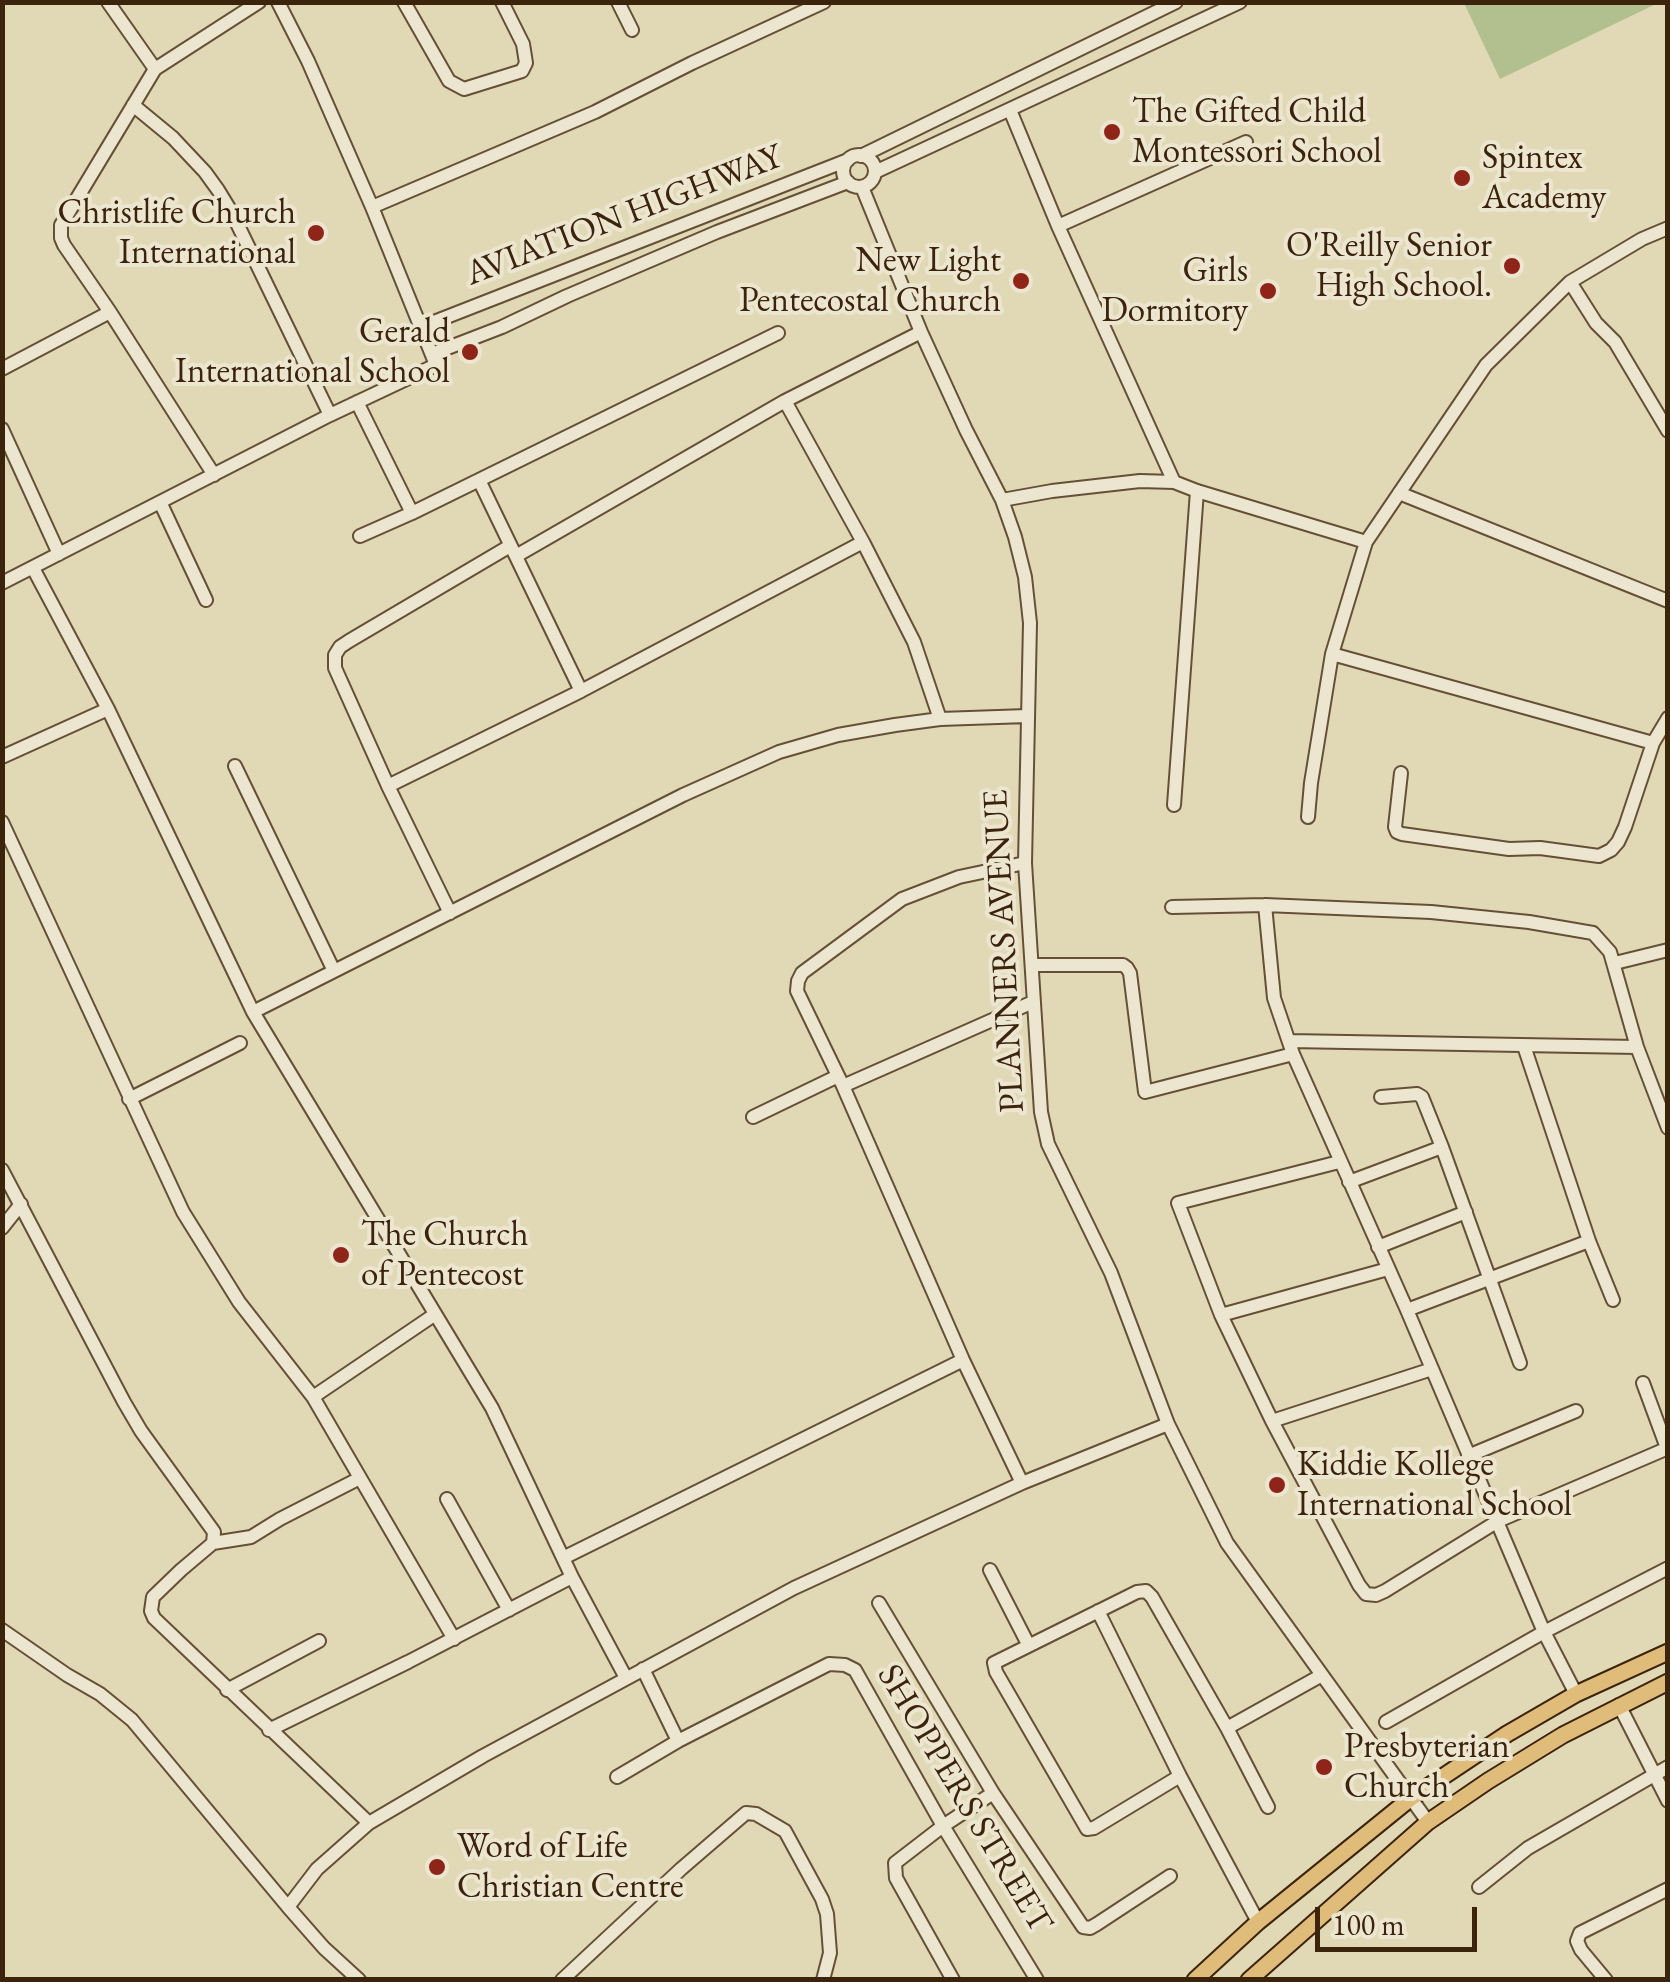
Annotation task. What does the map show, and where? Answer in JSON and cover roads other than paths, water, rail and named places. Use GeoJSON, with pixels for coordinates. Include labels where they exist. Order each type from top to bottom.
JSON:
{"type":"FeatureCollection","features":[{"type":"Feature","properties":{"kind":"main road"},"geometry":{"type":"LineString","coordinates":[[1195,1980],[1258,1922],[1412,1798],[1507,1734],[1576,1694],[1668,1652]]}},
{"type":"Feature","properties":{"kind":"main road"},"geometry":{"type":"LineString","coordinates":[[1249,1980],[1428,1822],[1518,1762],[1618,1705],[1668,1682]]}},
{"type":"Feature","properties":{"kind":"street"},"geometry":{"type":"LineString","coordinates":[[108,2],[154,69]]}},
{"type":"Feature","properties":{"kind":"street"},"geometry":{"type":"LineString","coordinates":[[214,476],[64,245],[60,231],[154,69],[259,2]]}},
{"type":"Feature","properties":{"kind":"street"},"geometry":{"type":"LineString","coordinates":[[278,2],[372,207],[434,360]]}},
{"type":"Feature","properties":{"kind":"street"},"geometry":{"type":"LineString","coordinates":[[404,2],[449,81],[464,90],[522,71],[526,63],[523,44],[502,2]]}},
{"type":"Feature","properties":{"kind":"street"},"geometry":{"type":"LineString","coordinates":[[618,2],[632,30]]}},
{"type":"Feature","properties":{"kind":"street"},"geometry":{"type":"LineString","coordinates":[[372,207],[595,112],[824,2]]}},
{"type":"Feature","properties":{"kind":"street","name":"AVIATION HIGHWAY"},"geometry":{"type":"LineString","coordinates":[[421,327],[854,158],[1176,2]]}},
{"type":"Feature","properties":{"kind":"street"},"geometry":{"type":"LineString","coordinates":[[875,172],[1240,2]]}},
{"type":"Feature","properties":{"kind":"street"},"geometry":{"type":"LineString","coordinates":[[133,105],[173,138],[218,190],[330,415]]}},
{"type":"Feature","properties":{"kind":"street"},"geometry":{"type":"LineString","coordinates":[[1010,110],[1174,482]]}},
{"type":"Feature","properties":{"kind":"street"},"geometry":{"type":"LineString","coordinates":[[1058,226],[1246,142]]}},
{"type":"Feature","properties":{"kind":"street"},"geometry":{"type":"LineString","coordinates":[[854,158],[873,163],[875,172],[871,182],[862,187],[852,186],[844,174],[854,158]]}},
{"type":"Feature","properties":{"kind":"street","name":"AVIATION HIGHWAY"},"geometry":{"type":"LineString","coordinates":[[2,583],[502,326],[717,232],[848,182]]}},
{"type":"Feature","properties":{"kind":"street","name":"PLANNERS AVENUE"},"geometry":{"type":"LineString","coordinates":[[862,187],[921,332],[1002,500],[1024,577],[1030,624],[1026,863],[1033,1002],[1048,1144],[1111,1273],[1168,1424],[1227,1543],[1428,1822]]}},
{"type":"Feature","properties":{"kind":"street"},"geometry":{"type":"LineString","coordinates":[[1308,817],[1332,654],[1366,542],[1486,365],[1570,282],[1668,228]]}},
{"type":"Feature","properties":{"kind":"street"},"geometry":{"type":"LineString","coordinates":[[1570,282],[1596,322],[1615,342],[1668,431]]}},
{"type":"Feature","properties":{"kind":"street"},"geometry":{"type":"LineString","coordinates":[[2,370],[110,312]]}},
{"type":"Feature","properties":{"kind":"street"},"geometry":{"type":"LineString","coordinates":[[450,914],[335,668],[340,647],[785,401],[921,332]]}},
{"type":"Feature","properties":{"kind":"street"},"geometry":{"type":"LineString","coordinates":[[360,536],[778,333]]}},
{"type":"Feature","properties":{"kind":"street"},"geometry":{"type":"LineString","coordinates":[[785,401],[914,642],[940,719]]}},
{"type":"Feature","properties":{"kind":"street"},"geometry":{"type":"LineString","coordinates":[[357,402],[412,513]]}},
{"type":"Feature","properties":{"kind":"street"},"geometry":{"type":"LineString","coordinates":[[2,430],[59,554]]}},
{"type":"Feature","properties":{"kind":"street"},"geometry":{"type":"LineString","coordinates":[[478,480],[581,691]]}},
{"type":"Feature","properties":{"kind":"street"},"geometry":{"type":"LineString","coordinates":[[1002,500],[1140,480],[1174,482],[1366,542]]}},
{"type":"Feature","properties":{"kind":"street"},"geometry":{"type":"LineString","coordinates":[[1174,804],[1197,491]]}},
{"type":"Feature","properties":{"kind":"street"},"geometry":{"type":"LineString","coordinates":[[1400,493],[1668,601]]}},
{"type":"Feature","properties":{"kind":"street"},"geometry":{"type":"LineString","coordinates":[[161,504],[206,600]]}},
{"type":"Feature","properties":{"kind":"street"},"geometry":{"type":"LineString","coordinates":[[388,786],[581,691],[863,542]]}},
{"type":"Feature","properties":{"kind":"street"},"geometry":{"type":"LineString","coordinates":[[33,568],[108,708],[253,1012],[492,1408],[563,1558],[626,1678]]}},
{"type":"Feature","properties":{"kind":"street"},"geometry":{"type":"LineString","coordinates":[[1332,654],[1652,743]]}},
{"type":"Feature","properties":{"kind":"street"},"geometry":{"type":"LineString","coordinates":[[2,758],[108,708]]}},
{"type":"Feature","properties":{"kind":"street"},"geometry":{"type":"LineString","coordinates":[[253,1012],[683,795],[779,752],[838,735],[940,719],[1027,716]]}},
{"type":"Feature","properties":{"kind":"street"},"geometry":{"type":"LineString","coordinates":[[1401,773],[1395,827],[1402,834],[1509,849],[1540,848],[1599,856],[1618,842],[1652,743],[1668,718]]}},
{"type":"Feature","properties":{"kind":"street"},"geometry":{"type":"LineString","coordinates":[[236,766],[334,971]]}},
{"type":"Feature","properties":{"kind":"street"},"geometry":{"type":"LineString","coordinates":[[2,822],[183,1212],[239,1302],[313,1397],[454,1639]]}},
{"type":"Feature","properties":{"kind":"street"},"geometry":{"type":"LineString","coordinates":[[1022,1483],[798,991],[798,981],[802,973],[902,898],[959,878],[1026,863]]}},
{"type":"Feature","properties":{"kind":"street"},"geometry":{"type":"LineString","coordinates":[[1172,907],[1266,905],[1431,912],[1593,933],[1610,952],[1637,1047],[1668,1128]]}},
{"type":"Feature","properties":{"kind":"street"},"geometry":{"type":"LineString","coordinates":[[1266,905],[1274,998],[1291,1047],[1544,1632],[1576,1694]]}},
{"type":"Feature","properties":{"kind":"street"},"geometry":{"type":"LineString","coordinates":[[1614,964],[1668,950]]}},
{"type":"Feature","properties":{"kind":"street"},"geometry":{"type":"LineString","coordinates":[[1033,965],[1127,968],[1145,1092],[1291,1047],[1637,1047]]}},
{"type":"Feature","properties":{"kind":"street"},"geometry":{"type":"LineString","coordinates":[[753,1117],[1033,1002]]}},
{"type":"Feature","properties":{"kind":"street"},"geometry":{"type":"LineString","coordinates":[[129,1099],[240,1043]]}},
{"type":"Feature","properties":{"kind":"street"},"geometry":{"type":"LineString","coordinates":[[1524,1046],[1613,1300]]}},
{"type":"Feature","properties":{"kind":"street"},"geometry":{"type":"LineString","coordinates":[[1381,1096],[1420,1095],[1520,1363]]}},
{"type":"Feature","properties":{"kind":"street"},"geometry":{"type":"LineString","coordinates":[[1349,1182],[1442,1147]]}},
{"type":"Feature","properties":{"kind":"street"},"geometry":{"type":"LineString","coordinates":[[1339,1162],[1178,1203],[1221,1314],[1272,1420],[1366,1594],[1386,1591],[1498,1522],[1667,1448],[1644,1383]]}},
{"type":"Feature","properties":{"kind":"street"},"geometry":{"type":"LineString","coordinates":[[2,1170],[124,1402],[214,1532],[213,1543]]}},
{"type":"Feature","properties":{"kind":"street"},"geometry":{"type":"LineString","coordinates":[[2,1228],[20,1204]]}},
{"type":"Feature","properties":{"kind":"street"},"geometry":{"type":"LineString","coordinates":[[1378,1247],[1466,1212]]}},
{"type":"Feature","properties":{"kind":"street"},"geometry":{"type":"LineString","coordinates":[[1407,1310],[1590,1241]]}},
{"type":"Feature","properties":{"kind":"street"},"geometry":{"type":"LineString","coordinates":[[1221,1314],[1388,1269]]}},
{"type":"Feature","properties":{"kind":"street"},"geometry":{"type":"LineString","coordinates":[[313,1397],[434,1315]]}},
{"type":"Feature","properties":{"kind":"street"},"geometry":{"type":"LineString","coordinates":[[563,1558],[964,1360]]}},
{"type":"Feature","properties":{"kind":"street"},"geometry":{"type":"LineString","coordinates":[[1272,1420],[1432,1369]]}},
{"type":"Feature","properties":{"kind":"street"},"geometry":{"type":"LineString","coordinates":[[1468,1456],[1576,1411]]}},
{"type":"Feature","properties":{"kind":"street"},"geometry":{"type":"LineString","coordinates":[[288,1907],[317,1869],[369,1822],[483,1756],[794,1588],[1022,1483],[1168,1424]]}},
{"type":"Feature","properties":{"kind":"street"},"geometry":{"type":"LineString","coordinates":[[360,1478],[251,1537],[213,1543],[153,1597],[151,1611],[227,1690],[369,1822]]}},
{"type":"Feature","properties":{"kind":"street"},"geometry":{"type":"LineString","coordinates":[[446,1499],[509,1610]]}},
{"type":"Feature","properties":{"kind":"street"},"geometry":{"type":"LineString","coordinates":[[1386,1722],[1544,1632],[1668,1568]]}},
{"type":"Feature","properties":{"kind":"street"},"geometry":{"type":"LineString","coordinates":[[990,1570],[1028,1644]]}},
{"type":"Feature","properties":{"kind":"street"},"geometry":{"type":"LineString","coordinates":[[269,1730],[572,1576]]}},
{"type":"Feature","properties":{"kind":"street"},"geometry":{"type":"LineString","coordinates":[[1180,1776],[1087,1829],[994,1663],[1146,1591],[1227,1728],[1268,1808]]}},
{"type":"Feature","properties":{"kind":"street"},"geometry":{"type":"LineString","coordinates":[[879,1603],[993,1793],[1084,1927],[1090,1928],[1170,1876]]}},
{"type":"Feature","properties":{"kind":"street"},"geometry":{"type":"LineString","coordinates":[[1098,1611],[1258,1922]]}},
{"type":"Feature","properties":{"kind":"street"},"geometry":{"type":"LineString","coordinates":[[2,1630],[100,1694],[132,1720],[288,1907],[358,1980]]}},
{"type":"Feature","properties":{"kind":"street"},"geometry":{"type":"LineString","coordinates":[[227,1690],[320,1641]]}},
{"type":"Feature","properties":{"kind":"street","name":"SHOPPERS STREET"},"geometry":{"type":"LineString","coordinates":[[617,1777],[678,1741],[829,1664],[845,1665],[855,1670],[943,1826],[1037,1980]]}},
{"type":"Feature","properties":{"kind":"street"},"geometry":{"type":"LineString","coordinates":[[643,1669],[678,1741]]}},
{"type":"Feature","properties":{"kind":"street"},"geometry":{"type":"LineString","coordinates":[[1227,1728],[1322,1675]]}},
{"type":"Feature","properties":{"kind":"street"},"geometry":{"type":"LineString","coordinates":[[1618,1705],[1661,1770],[1668,1801]]}},
{"type":"Feature","properties":{"kind":"street"},"geometry":{"type":"LineString","coordinates":[[1479,1887],[1528,1848],[1661,1770]]}},
{"type":"Feature","properties":{"kind":"street"},"geometry":{"type":"LineString","coordinates":[[953,1980],[894,1870],[894,1863],[993,1793]]}},
{"type":"Feature","properties":{"kind":"street"},"geometry":{"type":"LineString","coordinates":[[562,1980],[746,1813],[756,1814],[784,1831],[822,1900],[830,1953],[823,1980]]}},
{"type":"Feature","properties":{"kind":"street"},"geometry":{"type":"LineString","coordinates":[[1606,1980],[1581,1950],[1580,1932],[1662,1892],[1668,1905]]}},
{"type":"Feature","properties":{"kind":"place","name":"The Gifted Child Montessori School"},"geometry":{"type":"Point","coordinates":[1112,132]}},
{"type":"Feature","properties":{"kind":"place","name":"Spintex Academy"},"geometry":{"type":"Point","coordinates":[1462,178]}},
{"type":"Feature","properties":{"kind":"place","name":"Christlife Church International"},"geometry":{"type":"Point","coordinates":[316,233]}},
{"type":"Feature","properties":{"kind":"place","name":"O'Reilly Senior High School."},"geometry":{"type":"Point","coordinates":[1512,266]}},
{"type":"Feature","properties":{"kind":"place","name":"New Light Pentecostal Church"},"geometry":{"type":"Point","coordinates":[1021,281]}},
{"type":"Feature","properties":{"kind":"place","name":"Girls Dormitory"},"geometry":{"type":"Point","coordinates":[1268,291]}},
{"type":"Feature","properties":{"kind":"place","name":"Gerald International School"},"geometry":{"type":"Point","coordinates":[470,352]}},
{"type":"Feature","properties":{"kind":"place","name":"The Church of Pentecost"},"geometry":{"type":"Point","coordinates":[341,1255]}},
{"type":"Feature","properties":{"kind":"place","name":"Kiddie Kollege International School"},"geometry":{"type":"Point","coordinates":[1277,1485]}},
{"type":"Feature","properties":{"kind":"place","name":"Presbyterian Church"},"geometry":{"type":"Point","coordinates":[1324,1767]}},
{"type":"Feature","properties":{"kind":"place","name":"Word of Life Christian Centre"},"geometry":{"type":"Point","coordinates":[437,1867]}}]}
